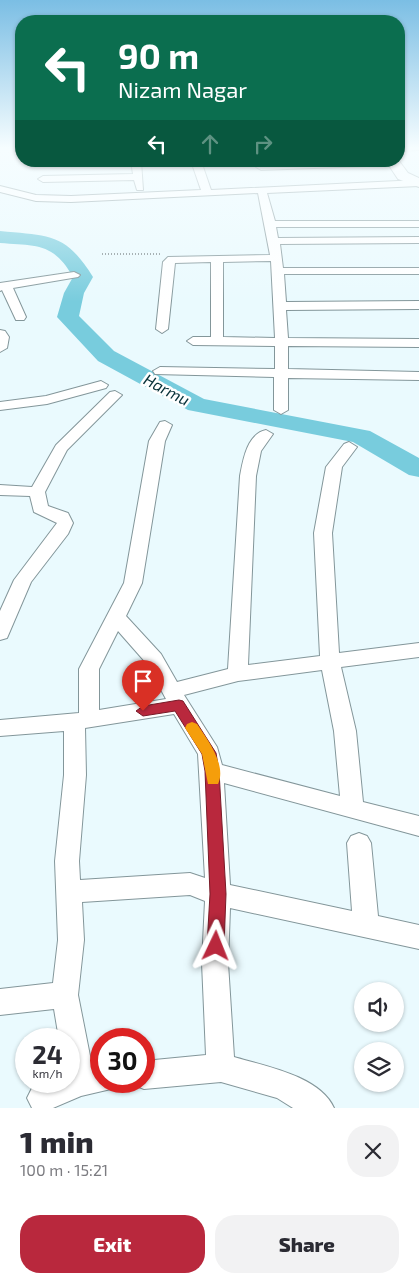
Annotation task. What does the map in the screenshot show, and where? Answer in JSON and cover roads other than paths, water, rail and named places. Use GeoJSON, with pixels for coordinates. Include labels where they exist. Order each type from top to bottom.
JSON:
{"type":"FeatureCollection","features":[{"type":"Feature","properties":{"kind":"street"},"geometry":{"type":"LineString","coordinates":[[264,199],[274,240],[276,264],[281,342],[281,410]]}},
{"type":"Feature","properties":{"kind":"street"},"geometry":{"type":"LineString","coordinates":[[269,214],[419,224]]}},
{"type":"Feature","properties":{"kind":"street"},"geometry":{"type":"LineString","coordinates":[[274,240],[419,240]]}},
{"type":"Feature","properties":{"kind":"street"},"geometry":{"type":"LineString","coordinates":[[217,258],[217,341]]}},
{"type":"Feature","properties":{"kind":"street"},"geometry":{"type":"LineString","coordinates":[[162,329],[164,294],[169,262],[172,260],[217,258],[276,264],[419,271]]}},
{"type":"Feature","properties":{"kind":"street"},"geometry":{"type":"LineString","coordinates":[[20,317],[3,286],[74,274]]}},
{"type":"Feature","properties":{"kind":"street"},"geometry":{"type":"LineString","coordinates":[[278,306],[419,306]]}},
{"type":"Feature","properties":{"kind":"street"},"geometry":{"type":"LineString","coordinates":[[0,334],[4,337],[0,348]]}},
{"type":"Feature","properties":{"kind":"street"},"geometry":{"type":"LineString","coordinates":[[194,341],[419,342]]}},
{"type":"Feature","properties":{"kind":"street"},"geometry":{"type":"LineString","coordinates":[[160,371],[419,376]]}},
{"type":"Feature","properties":{"kind":"street"},"geometry":{"type":"LineString","coordinates":[[0,406],[47,400],[101,385]]}},
{"type":"Feature","properties":{"kind":"street"},"geometry":{"type":"LineString","coordinates":[[0,633],[23,580],[62,530],[65,523],[62,517],[47,513],[40,508],[37,492],[61,448],[115,395]]}},
{"type":"Feature","properties":{"kind":"street"},"geometry":{"type":"LineString","coordinates":[[90,1078],[65,995],[71,940],[67,861],[81,720],[89,669],[133,583],[157,441],[165,425]]}},
{"type":"Feature","properties":{"kind":"street"},"geometry":{"type":"LineString","coordinates":[[238,674],[248,476],[253,450],[266,434]]}},
{"type":"Feature","properties":{"kind":"street"},"geometry":{"type":"LineString","coordinates":[[349,447],[334,468],[322,532],[330,660],[345,731],[352,809]]}},
{"type":"Feature","properties":{"kind":"street"},"geometry":{"type":"LineString","coordinates":[[3,495],[37,492]]}},
{"type":"Feature","properties":{"kind":"street"},"geometry":{"type":"LineString","coordinates":[[115,616],[154,659],[175,698],[209,753],[212,771],[218,894],[215,963],[221,1068]]}},
{"type":"Feature","properties":{"kind":"street"},"geometry":{"type":"LineString","coordinates":[[0,728],[81,720],[175,698],[238,674],[330,660],[419,650]]}},
{"type":"Feature","properties":{"kind":"street"},"geometry":{"type":"LineString","coordinates":[[212,771],[419,826]]}},
{"type":"Feature","properties":{"kind":"street"},"geometry":{"type":"LineString","coordinates":[[359,844],[366,926]]}},
{"type":"Feature","properties":{"kind":"street"},"geometry":{"type":"LineString","coordinates":[[69,892],[190,884],[218,894],[419,937]]}},
{"type":"Feature","properties":{"kind":"street"},"geometry":{"type":"LineString","coordinates":[[0,1002],[65,995]]}},
{"type":"Feature","properties":{"kind":"street"},"geometry":{"type":"LineString","coordinates":[[155,1074],[221,1068],[284,1085],[319,1108]]}},
{"type":"Feature","properties":{"kind":"street"},"geometry":{"type":"LineString","coordinates":[[42,1098],[90,1081]]}},
{"type":"Feature","properties":{"kind":"waterway","name":"Harmu"},"geometry":{"type":"LineString","coordinates":[[0,237],[49,242],[58,246],[66,253],[83,277],[74,293],[68,317],[106,356],[197,405],[361,436],[419,469]]}}]}
